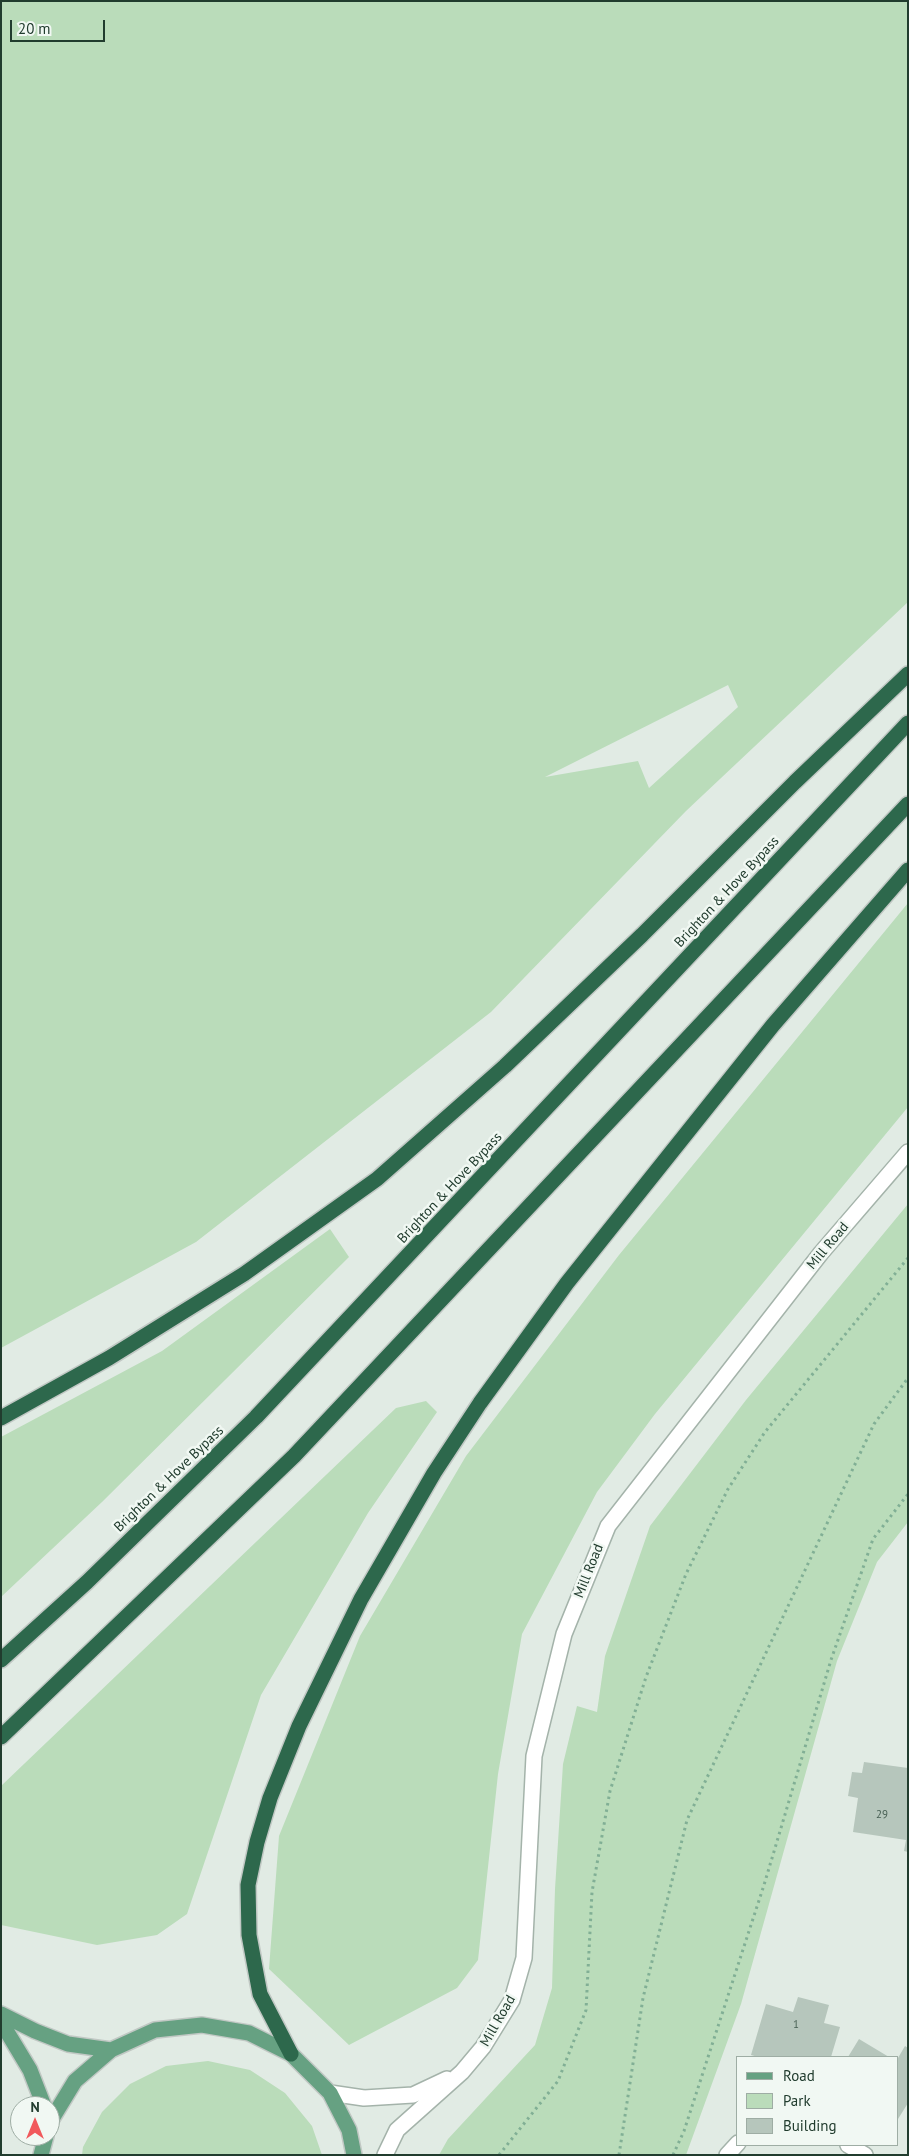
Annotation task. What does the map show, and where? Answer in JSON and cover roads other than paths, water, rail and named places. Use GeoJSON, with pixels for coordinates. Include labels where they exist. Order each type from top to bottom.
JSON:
{"type":"FeatureCollection","features":[{"type":"Feature","properties":{"kind":"highway"},"geometry":{"type":"LineString","coordinates":[[1,1418],[109,1358],[244,1274],[377,1179],[520,1052],[908,674]]}},
{"type":"Feature","properties":{"kind":"highway","name":"Brighton & Hove Bypass"},"geometry":{"type":"LineString","coordinates":[[1,1660],[87,1582],[256,1417],[908,722]]}},
{"type":"Feature","properties":{"kind":"highway"},"geometry":{"type":"LineString","coordinates":[[1,1737],[294,1456],[908,804]]}},
{"type":"Feature","properties":{"kind":"highway"},"geometry":{"type":"LineString","coordinates":[[291,2054],[260,1994],[249,1935],[248,1885],[257,1842],[270,1798],[299,1726],[361,1598],[434,1473],[480,1402],[567,1283],[773,1025],[908,870]]}},
{"type":"Feature","properties":{"kind":"main road"},"geometry":{"type":"LineString","coordinates":[[1,2014],[35,2032],[68,2044],[111,2050]]}},
{"type":"Feature","properties":{"kind":"main road"},"geometry":{"type":"LineString","coordinates":[[1,2022],[30,2070],[40,2096]]}},
{"type":"Feature","properties":{"kind":"main road"},"geometry":{"type":"LineString","coordinates":[[60,2106],[75,2081],[111,2050],[155,2030],[202,2025],[249,2033],[291,2054],[330,2093],[349,2130],[354,2155]]}},
{"type":"Feature","properties":{"kind":"street","name":"Mill Road"},"geometry":{"type":"LineString","coordinates":[[385,2155],[397,2130],[462,2072],[483,2047],[515,1992],[524,1958],[534,1756],[564,1634],[608,1526],[821,1253],[908,1152]]}},
{"type":"Feature","properties":{"kind":"street","name":"Mill Road"},"geometry":{"type":"LineString","coordinates":[[330,2093],[364,2098],[413,2095],[462,2072]]}},
{"type":"Feature","properties":{"kind":"street"},"geometry":{"type":"LineString","coordinates":[[727,2155],[736,2144]]}},
{"type":"Feature","properties":{"kind":"street"},"geometry":{"type":"LineString","coordinates":[[850,2146],[865,2155]]}}]}
